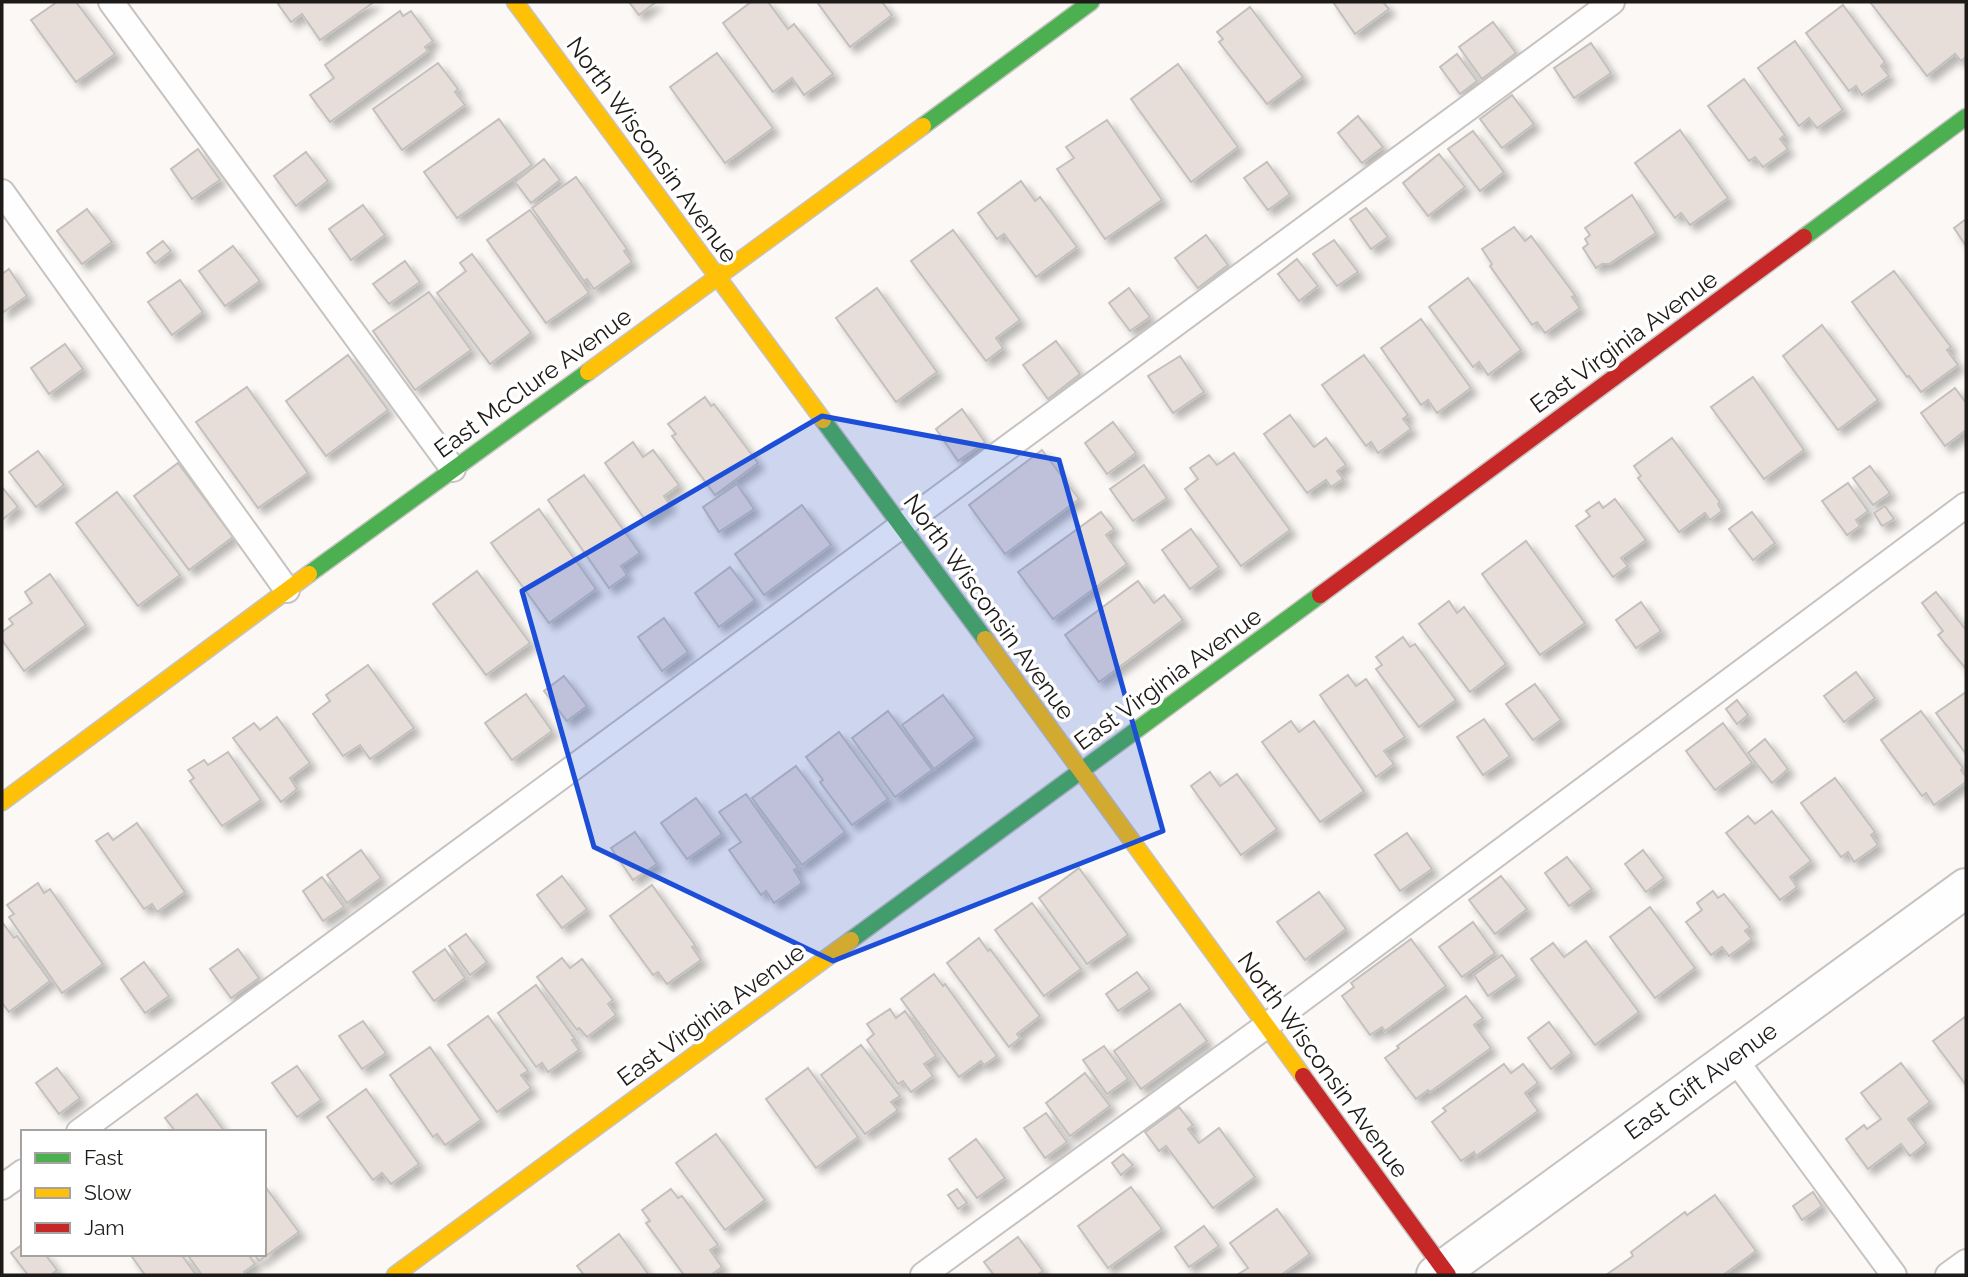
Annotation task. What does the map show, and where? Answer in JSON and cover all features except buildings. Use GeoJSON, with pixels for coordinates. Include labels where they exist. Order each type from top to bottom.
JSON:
{"type":"FeatureCollection","features":[{"type":"Feature","properties":{"kind":"street","name":"East McClure Avenue"},"geometry":{"type":"LineString","coordinates":[[5,793],[718,278],[1091,2]]}},
{"type":"Feature","properties":{"kind":"street","name":"North Wisconsin Avenue"},"geometry":{"type":"LineString","coordinates":[[520,9],[1082,771],[1442,1273]]}},
{"type":"Feature","properties":{"kind":"street","name":"East Virginia Avenue"},"geometry":{"type":"LineString","coordinates":[[395,1275],[1966,117]]}},
{"type":"Feature","properties":{"kind":"street","name":"East Gift Avenue"},"geometry":{"type":"LineString","coordinates":[[1442,1273],[1966,888]]}},
{"type":"Feature","properties":{"kind":"lane"},"geometry":{"type":"LineString","coordinates":[[111,2],[453,469]]}},
{"type":"Feature","properties":{"kind":"lane"},"geometry":{"type":"LineString","coordinates":[[520,9],[547,2]]}},
{"type":"Feature","properties":{"kind":"lane"},"geometry":{"type":"LineString","coordinates":[[82,1130],[1612,2]]}},
{"type":"Feature","properties":{"kind":"lane"},"geometry":{"type":"LineString","coordinates":[[2,192],[287,590]]}},
{"type":"Feature","properties":{"kind":"lane"},"geometry":{"type":"LineString","coordinates":[[923,1275],[1266,1026],[1966,505]]}},
{"type":"Feature","properties":{"kind":"lane"},"geometry":{"type":"LineString","coordinates":[[1734,1058],[1894,1275]]}},
{"type":"Feature","properties":{"kind":"lane"},"geometry":{"type":"LineString","coordinates":[[2,1187],[21,1173]]}},
{"type":"Feature","properties":{"kind":"lane"},"geometry":{"type":"LineString","coordinates":[[1948,1275],[1966,1262]]}},
{"type":"Feature","properties":{"kind":"highlighted area"},"geometry":{"type":"Polygon","coordinates":[[[822,416],[1059,460],[1163,831],[833,961],[594,847],[522,591],[822,416]]]}},
{"type":"Feature","properties":{"kind":"traffic: fast"},"geometry":{"type":"LineString","coordinates":[[923,126],[1091,2]]}},
{"type":"Feature","properties":{"kind":"traffic: fast"},"geometry":{"type":"LineString","coordinates":[[1804,237],[1966,117]]}},
{"type":"Feature","properties":{"kind":"traffic: fast"},"geometry":{"type":"LineString","coordinates":[[309,574],[588,372]]}},
{"type":"Feature","properties":{"kind":"traffic: fast"},"geometry":{"type":"LineString","coordinates":[[823,420],[985,639]]}},
{"type":"Feature","properties":{"kind":"traffic: fast"},"geometry":{"type":"LineString","coordinates":[[851,940],[1320,595]]}},
{"type":"Feature","properties":{"kind":"traffic: slow"},"geometry":{"type":"LineString","coordinates":[[515,2],[823,420]]}},
{"type":"Feature","properties":{"kind":"traffic: slow"},"geometry":{"type":"LineString","coordinates":[[588,372],[923,126]]}},
{"type":"Feature","properties":{"kind":"traffic: slow"},"geometry":{"type":"LineString","coordinates":[[2,802],[309,574]]}},
{"type":"Feature","properties":{"kind":"traffic: slow"},"geometry":{"type":"LineString","coordinates":[[985,639],[1303,1076]]}},
{"type":"Feature","properties":{"kind":"traffic: slow"},"geometry":{"type":"LineString","coordinates":[[395,1275],[851,940]]}},
{"type":"Feature","properties":{"kind":"traffic: jam"},"geometry":{"type":"LineString","coordinates":[[1320,595],[1804,237]]}},
{"type":"Feature","properties":{"kind":"traffic: jam"},"geometry":{"type":"LineString","coordinates":[[1303,1076],[1448,1275]]}}]}
